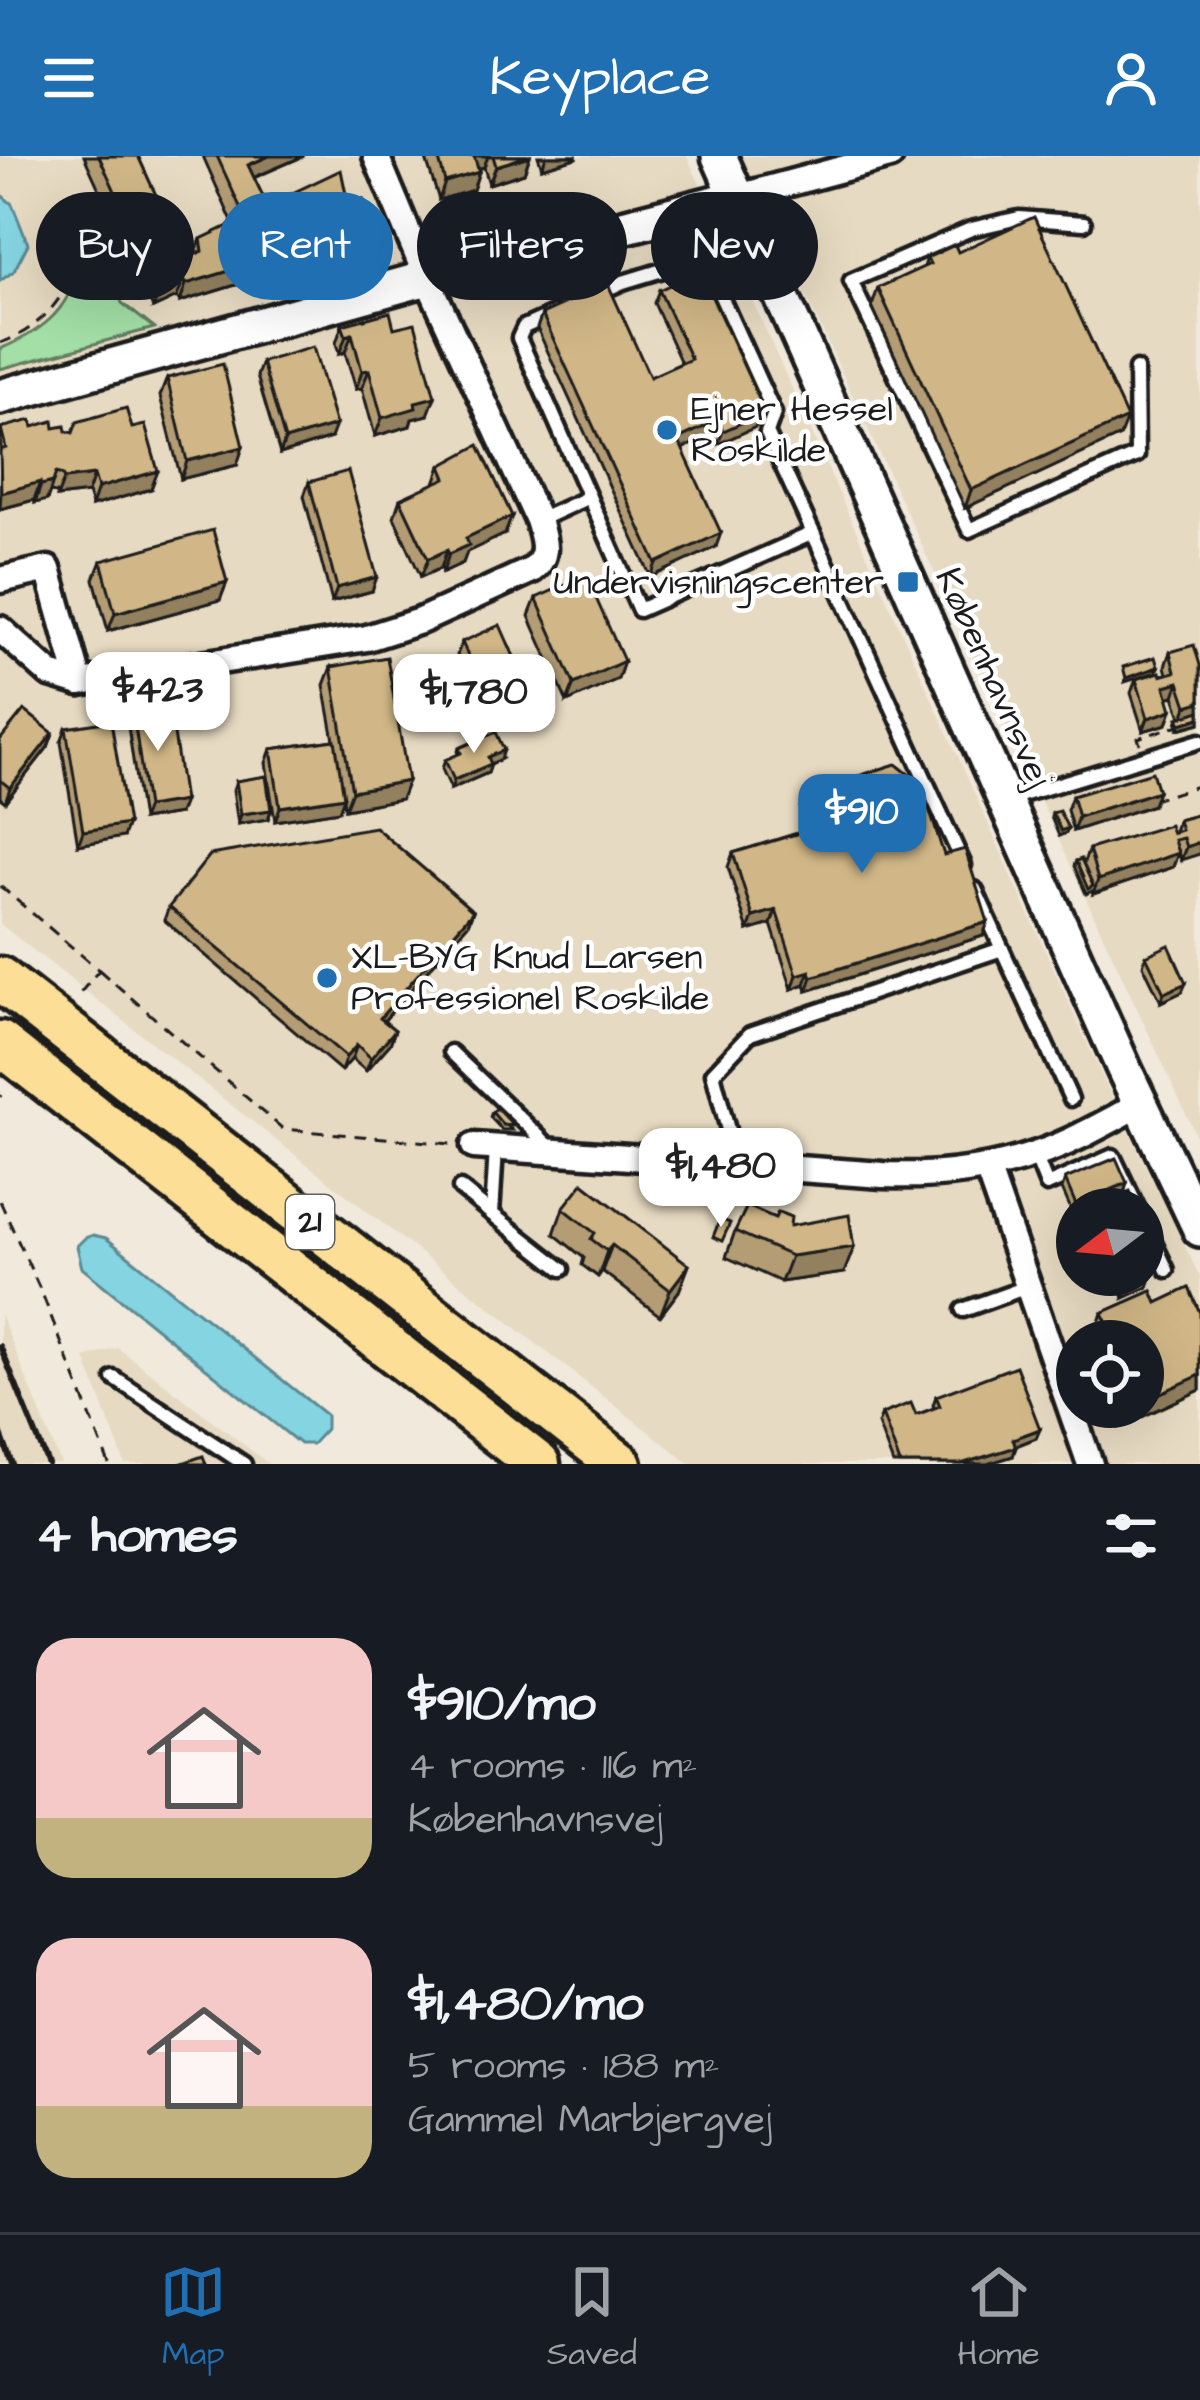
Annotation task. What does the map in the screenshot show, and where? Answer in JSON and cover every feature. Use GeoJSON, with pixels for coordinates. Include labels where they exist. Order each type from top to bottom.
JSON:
{"type":"FeatureCollection","features":[{"type":"Feature","properties":{"kind":"highway","name":"21"},"geometry":{"type":"LineString","coordinates":[[0,979],[620,1464]]}},
{"type":"Feature","properties":{"kind":"highway","name":"21"},"geometry":{"type":"LineString","coordinates":[[0,1043],[538,1464]]}},
{"type":"Feature","properties":{"kind":"main road","name":"Københavnsvej"},"geometry":{"type":"LineString","coordinates":[[719,156],[736,192]]}},
{"type":"Feature","properties":{"kind":"main road"},"geometry":{"type":"LineString","coordinates":[[0,397],[417,281]]}},
{"type":"Feature","properties":{"kind":"main road","name":"Københavnsvej"},"geometry":{"type":"LineString","coordinates":[[783,300],[1200,1229]]}},
{"type":"Feature","properties":{"kind":"street"},"geometry":{"type":"LineString","coordinates":[[376,156],[417,252]]}},
{"type":"Feature","properties":{"kind":"street"},"geometry":{"type":"LineString","coordinates":[[757,192],[890,156]]}},
{"type":"Feature","properties":{"kind":"street"},"geometry":{"type":"LineString","coordinates":[[0,629],[50,674],[80,683],[368,638],[420,622],[532,570],[543,557],[540,528],[438,300]]}},
{"type":"Feature","properties":{"kind":"street"},"geometry":{"type":"LineString","coordinates":[[0,580],[48,569],[80,683]]}},
{"type":"Feature","properties":{"kind":"street"},"geometry":{"type":"LineString","coordinates":[[485,1147],[906,1176],[987,1168],[1035,1155],[1141,1104]]}},
{"type":"Feature","properties":{"kind":"street"},"geometry":{"type":"LineString","coordinates":[[987,1168],[1090,1464]]}},
{"type":"Feature","properties":{"kind":"lane"},"geometry":{"type":"LineString","coordinates":[[1084,224],[1019,218],[971,229],[851,280],[968,530],[1138,455],[1136,369]]}},
{"type":"Feature","properties":{"kind":"lane"},"geometry":{"type":"LineString","coordinates":[[627,281],[692,261],[710,272],[774,413],[767,433],[1072,1099]]}},
{"type":"Feature","properties":{"kind":"lane"},"geometry":{"type":"LineString","coordinates":[[563,309],[524,327],[519,338],[639,610],[813,533]]}},
{"type":"Feature","properties":{"kind":"lane"},"geometry":{"type":"LineString","coordinates":[[540,528],[589,497]]}},
{"type":"Feature","properties":{"kind":"lane"},"geometry":{"type":"LineString","coordinates":[[1004,800],[1200,741]]}},
{"type":"Feature","properties":{"kind":"lane"},"geometry":{"type":"LineString","coordinates":[[736,1164],[713,1072],[750,1034],[1003,949]]}},
{"type":"Feature","properties":{"kind":"lane"},"geometry":{"type":"LineString","coordinates":[[451,1052],[554,1151]]}},
{"type":"Feature","properties":{"kind":"lane"},"geometry":{"type":"LineString","coordinates":[[485,1147],[492,1214]]}},
{"type":"Feature","properties":{"kind":"lane"},"geometry":{"type":"LineString","coordinates":[[1035,1155],[1047,1185],[1113,1156],[1128,1188]]}},
{"type":"Feature","properties":{"kind":"lane"},"geometry":{"type":"LineString","coordinates":[[460,1188],[562,1269]]}},
{"type":"Feature","properties":{"kind":"lane"},"geometry":{"type":"LineString","coordinates":[[1164,1264],[1167,1270]]}},
{"type":"Feature","properties":{"kind":"lane"},"geometry":{"type":"LineString","coordinates":[[963,1310],[1027,1287]]}},
{"type":"Feature","properties":{"kind":"lane"},"geometry":{"type":"LineString","coordinates":[[114,1378],[244,1464]]}},
{"type":"Feature","properties":{"kind":"path"},"geometry":{"type":"LineString","coordinates":[[0,343],[52,310],[58,300]]}},
{"type":"Feature","properties":{"kind":"path"},"geometry":{"type":"LineString","coordinates":[[1179,724],[1138,738],[1156,800],[1200,785]]}},
{"type":"Feature","properties":{"kind":"path"},"geometry":{"type":"LineString","coordinates":[[0,886],[283,1129],[485,1147]]}},
{"type":"Feature","properties":{"kind":"path"},"geometry":{"type":"LineString","coordinates":[[77,997],[99,970]]}},
{"type":"Feature","properties":{"kind":"path"},"geometry":{"type":"LineString","coordinates":[[0,1201],[109,1464]]}},
{"type":"Feature","properties":{"kind":"shaded area"},"geometry":{"type":"Polygon","coordinates":[[[0,156],[687,156],[703,192],[651,192],[651,300],[752,300],[1157,1188],[1056,1188],[1056,1296],[1164,1296],[1164,1203],[1200,1277],[1200,1464],[690,1464],[0,924],[0,156]]]}},
{"type":"Feature","properties":{"kind":"shaded area"},"geometry":{"type":"Polygon","coordinates":[[[741,156],[1200,156],[1200,1144],[808,300],[818,300],[818,192],[758,192],[741,156]]]}},
{"type":"Feature","properties":{"kind":"shaded area"},"geometry":{"type":"Polygon","coordinates":[[[0,1313],[61,1464],[0,1464],[0,1313]]]}},
{"type":"Feature","properties":{"kind":"shaded area"},"geometry":{"type":"Polygon","coordinates":[[[118,1348],[269,1464],[125,1464],[85,1358],[118,1348]]]}},
{"type":"Feature","properties":{"kind":"green space"},"geometry":{"type":"Polygon","coordinates":[[[65,300],[121,300],[154,328],[0,369],[0,349],[39,328],[65,300]]]}},
{"type":"Feature","properties":{"kind":"water"},"geometry":{"type":"Polygon","coordinates":[[[0,194],[12,204],[28,244],[14,271],[0,281],[0,194]]]}},
{"type":"Feature","properties":{"kind":"water"},"geometry":{"type":"Polygon","coordinates":[[[93,1235],[106,1238],[326,1415],[326,1429],[312,1444],[300,1444],[82,1268],[77,1246],[93,1235]]]}},
{"type":"Feature","properties":{"kind":"building"},"geometry":{"type":"Polygon","coordinates":[[[99,156],[138,156],[154,192],[115,192],[99,156]]]}},
{"type":"Feature","properties":{"kind":"building"},"geometry":{"type":"Polygon","coordinates":[[[217,156],[269,156],[248,165],[261,192],[233,192],[217,156]]]}},
{"type":"Feature","properties":{"kind":"building"},"geometry":{"type":"Polygon","coordinates":[[[438,156],[474,156],[479,172],[445,182],[438,156]]]}},
{"type":"Feature","properties":{"kind":"building"},"geometry":{"type":"Polygon","coordinates":[[[493,156],[528,156],[496,166],[493,156]]]}},
{"type":"Feature","properties":{"kind":"building"},"geometry":{"type":"Polygon","coordinates":[[[341,170],[346,192],[294,192],[341,170]]]}},
{"type":"Feature","properties":{"kind":"building"},"geometry":{"type":"Polygon","coordinates":[[[1034,217],[1127,418],[971,490],[878,288],[930,264],[927,258],[955,245],[958,252],[1034,217]]]}},
{"type":"Feature","properties":{"kind":"building"},"geometry":{"type":"Polygon","coordinates":[[[218,231],[218,274],[194,282],[194,255],[203,251],[201,239],[218,231]]]}},
{"type":"Feature","properties":{"kind":"building","name":"Ejner Hessel Roskilde"},"geometry":{"type":"Polygon","coordinates":[[[573,300],[615,300],[650,377],[691,359],[664,300],[713,300],[765,412],[723,431],[719,420],[678,439],[721,533],[656,563],[542,314],[573,300]]]}},
{"type":"Feature","properties":{"kind":"building"},"geometry":{"type":"Polygon","coordinates":[[[390,312],[394,328],[415,323],[435,397],[382,418],[369,370],[362,371],[352,334],[346,336],[342,325],[390,312]]]}},
{"type":"Feature","properties":{"kind":"building"},"geometry":{"type":"Polygon","coordinates":[[[313,347],[336,425],[285,440],[262,362],[313,347]]]}},
{"type":"Feature","properties":{"kind":"building"},"geometry":{"type":"Polygon","coordinates":[[[223,364],[243,447],[187,461],[167,378],[223,364]]]}},
{"type":"Feature","properties":{"kind":"building"},"geometry":{"type":"Polygon","coordinates":[[[126,408],[132,428],[145,425],[158,471],[98,488],[94,475],[64,479],[56,473],[53,482],[1,493],[0,450],[6,448],[1,428],[31,420],[33,427],[53,421],[54,428],[65,426],[73,433],[77,422],[126,408]]]}},
{"type":"Feature","properties":{"kind":"building"},"geometry":{"type":"Polygon","coordinates":[[[479,445],[512,516],[466,538],[469,545],[428,559],[400,499],[446,478],[441,466],[479,445]]]}},
{"type":"Feature","properties":{"kind":"building"},"geometry":{"type":"Polygon","coordinates":[[[348,471],[377,577],[337,588],[309,482],[348,471]]]}},
{"type":"Feature","properties":{"kind":"building"},"geometry":{"type":"Polygon","coordinates":[[[213,530],[227,582],[115,613],[101,561],[213,530]]]}},
{"type":"Feature","properties":{"kind":"building"},"geometry":{"type":"Polygon","coordinates":[[[586,576],[624,661],[574,684],[536,598],[586,576]]]}},
{"type":"Feature","properties":{"kind":"building"},"geometry":{"type":"Polygon","coordinates":[[[500,625],[532,697],[493,713],[462,642],[500,625]]]}},
{"type":"Feature","properties":{"kind":"building"},"geometry":{"type":"Polygon","coordinates":[[[1194,645],[1200,665],[1200,702],[1187,706],[1179,682],[1165,686],[1172,710],[1148,718],[1136,679],[1175,672],[1170,652],[1194,645]]]}},
{"type":"Feature","properties":{"kind":"building"},"geometry":{"type":"Polygon","coordinates":[[[387,657],[408,781],[352,791],[331,667],[387,657]]]}},
{"type":"Feature","properties":{"kind":"building"},"geometry":{"type":"Polygon","coordinates":[[[1155,657],[1158,667],[1126,678],[1123,667],[1155,657]]]}},
{"type":"Feature","properties":{"kind":"building"},"geometry":{"type":"Polygon","coordinates":[[[169,700],[184,801],[147,807],[132,706],[169,700]]]}},
{"type":"Feature","properties":{"kind":"building"},"geometry":{"type":"Polygon","coordinates":[[[24,710],[53,733],[10,788],[0,780],[0,740],[24,710]]]}},
{"type":"Feature","properties":{"kind":"building"},"geometry":{"type":"Polygon","coordinates":[[[1200,711],[1200,718],[1181,724],[1178,718],[1200,711]]]}},
{"type":"Feature","properties":{"kind":"building"},"geometry":{"type":"Polygon","coordinates":[[[111,721],[128,824],[83,831],[66,728],[111,721]]]}},
{"type":"Feature","properties":{"kind":"building"},"geometry":{"type":"Polygon","coordinates":[[[496,732],[504,750],[488,757],[491,764],[454,780],[445,760],[461,753],[459,748],[496,732]]]}},
{"type":"Feature","properties":{"kind":"building"},"geometry":{"type":"Polygon","coordinates":[[[335,740],[344,797],[280,807],[271,749],[335,740]]]}},
{"type":"Feature","properties":{"kind":"building"},"geometry":{"type":"Polygon","coordinates":[[[896,764],[921,784],[944,855],[965,849],[988,922],[812,977],[810,971],[797,975],[776,910],[753,917],[733,853],[816,828],[805,793],[896,764]]]}},
{"type":"Feature","properties":{"kind":"building"},"geometry":{"type":"Polygon","coordinates":[[[1152,772],[1158,791],[1078,817],[1072,796],[1152,772]]]}},
{"type":"Feature","properties":{"kind":"building"},"geometry":{"type":"Polygon","coordinates":[[[266,776],[271,810],[241,814],[236,781],[266,776]]]}},
{"type":"Feature","properties":{"kind":"building"},"geometry":{"type":"Polygon","coordinates":[[[1059,811],[1068,828],[1061,831],[1052,813],[1059,811]]]}},
{"type":"Feature","properties":{"kind":"building"},"geometry":{"type":"Polygon","coordinates":[[[1200,814],[1200,842],[1186,847],[1183,838],[1174,840],[1178,853],[1098,880],[1089,849],[1169,825],[1172,833],[1181,830],[1178,820],[1200,814]]]}},
{"type":"Feature","properties":{"kind":"building","name":"XL-BYG Knud Larsen Professionel Roskilde"},"geometry":{"type":"Polygon","coordinates":[[[375,827],[473,911],[380,1018],[395,1030],[371,1058],[357,1045],[346,1057],[169,907],[210,855],[375,827]]]}},
{"type":"Feature","properties":{"kind":"building"},"geometry":{"type":"Polygon","coordinates":[[[1081,859],[1093,886],[1088,889],[1076,861],[1081,859]]]}},
{"type":"Feature","properties":{"kind":"building"},"geometry":{"type":"Polygon","coordinates":[[[1169,945],[1186,983],[1164,993],[1146,956],[1169,945]]]}},
{"type":"Feature","properties":{"kind":"building"},"geometry":{"type":"Polygon","coordinates":[[[497,1108],[514,1126],[503,1125],[492,1112],[497,1108]]]}},
{"type":"Feature","properties":{"kind":"building"},"geometry":{"type":"Polygon","coordinates":[[[1116,1158],[1127,1183],[1115,1188],[1069,1188],[1065,1179],[1116,1158]]]}},
{"type":"Feature","properties":{"kind":"building"},"geometry":{"type":"Polygon","coordinates":[[[583,1183],[689,1265],[670,1290],[612,1245],[607,1251],[591,1239],[595,1233],[563,1208],[583,1183]]]}},
{"type":"Feature","properties":{"kind":"building"},"geometry":{"type":"Polygon","coordinates":[[[747,1206],[775,1218],[778,1212],[791,1217],[790,1226],[849,1215],[854,1247],[791,1256],[735,1231],[747,1206]]]}},
{"type":"Feature","properties":{"kind":"building"},"geometry":{"type":"Polygon","coordinates":[[[720,1219],[730,1223],[722,1241],[713,1237],[720,1219]]]}},
{"type":"Feature","properties":{"kind":"building"},"geometry":{"type":"Polygon","coordinates":[[[1189,1288],[1200,1313],[1200,1375],[1164,1391],[1164,1320],[1106,1320],[1102,1313],[1141,1296],[1154,1296],[1157,1303],[1189,1288]]]}},
{"type":"Feature","properties":{"kind":"building"},"geometry":{"type":"Polygon","coordinates":[[[1016,1366],[1040,1429],[1013,1439],[1016,1447],[961,1464],[900,1464],[882,1414],[911,1403],[916,1415],[940,1406],[936,1396],[1016,1366]]]}},
{"type":"Feature","properties":{"kind":"building"},"geometry":{"type":"Polygon","coordinates":[[[203,1456],[206,1464],[180,1464],[203,1456]]]}},
{"type":"Feature","properties":{"kind":"railway"},"geometry":{"type":"LineString","coordinates":[[0,1346],[48,1464]]}},
{"type":"Feature","properties":{"kind":"railway"},"geometry":{"type":"LineString","coordinates":[[0,1431],[12,1464]]}},
{"type":"Feature","properties":{"kind":"place","name":"Ejner Hessel Roskilde"},"geometry":{"type":"Point","coordinates":[667,430]}},
{"type":"Feature","properties":{"kind":"place","name":"Undervisningscenter"},"geometry":{"type":"Point","coordinates":[908,582]}},
{"type":"Feature","properties":{"kind":"place","name":"XL-BYG Knud Larsen Professionel Roskilde"},"geometry":{"type":"Point","coordinates":[327,978]}}]}
